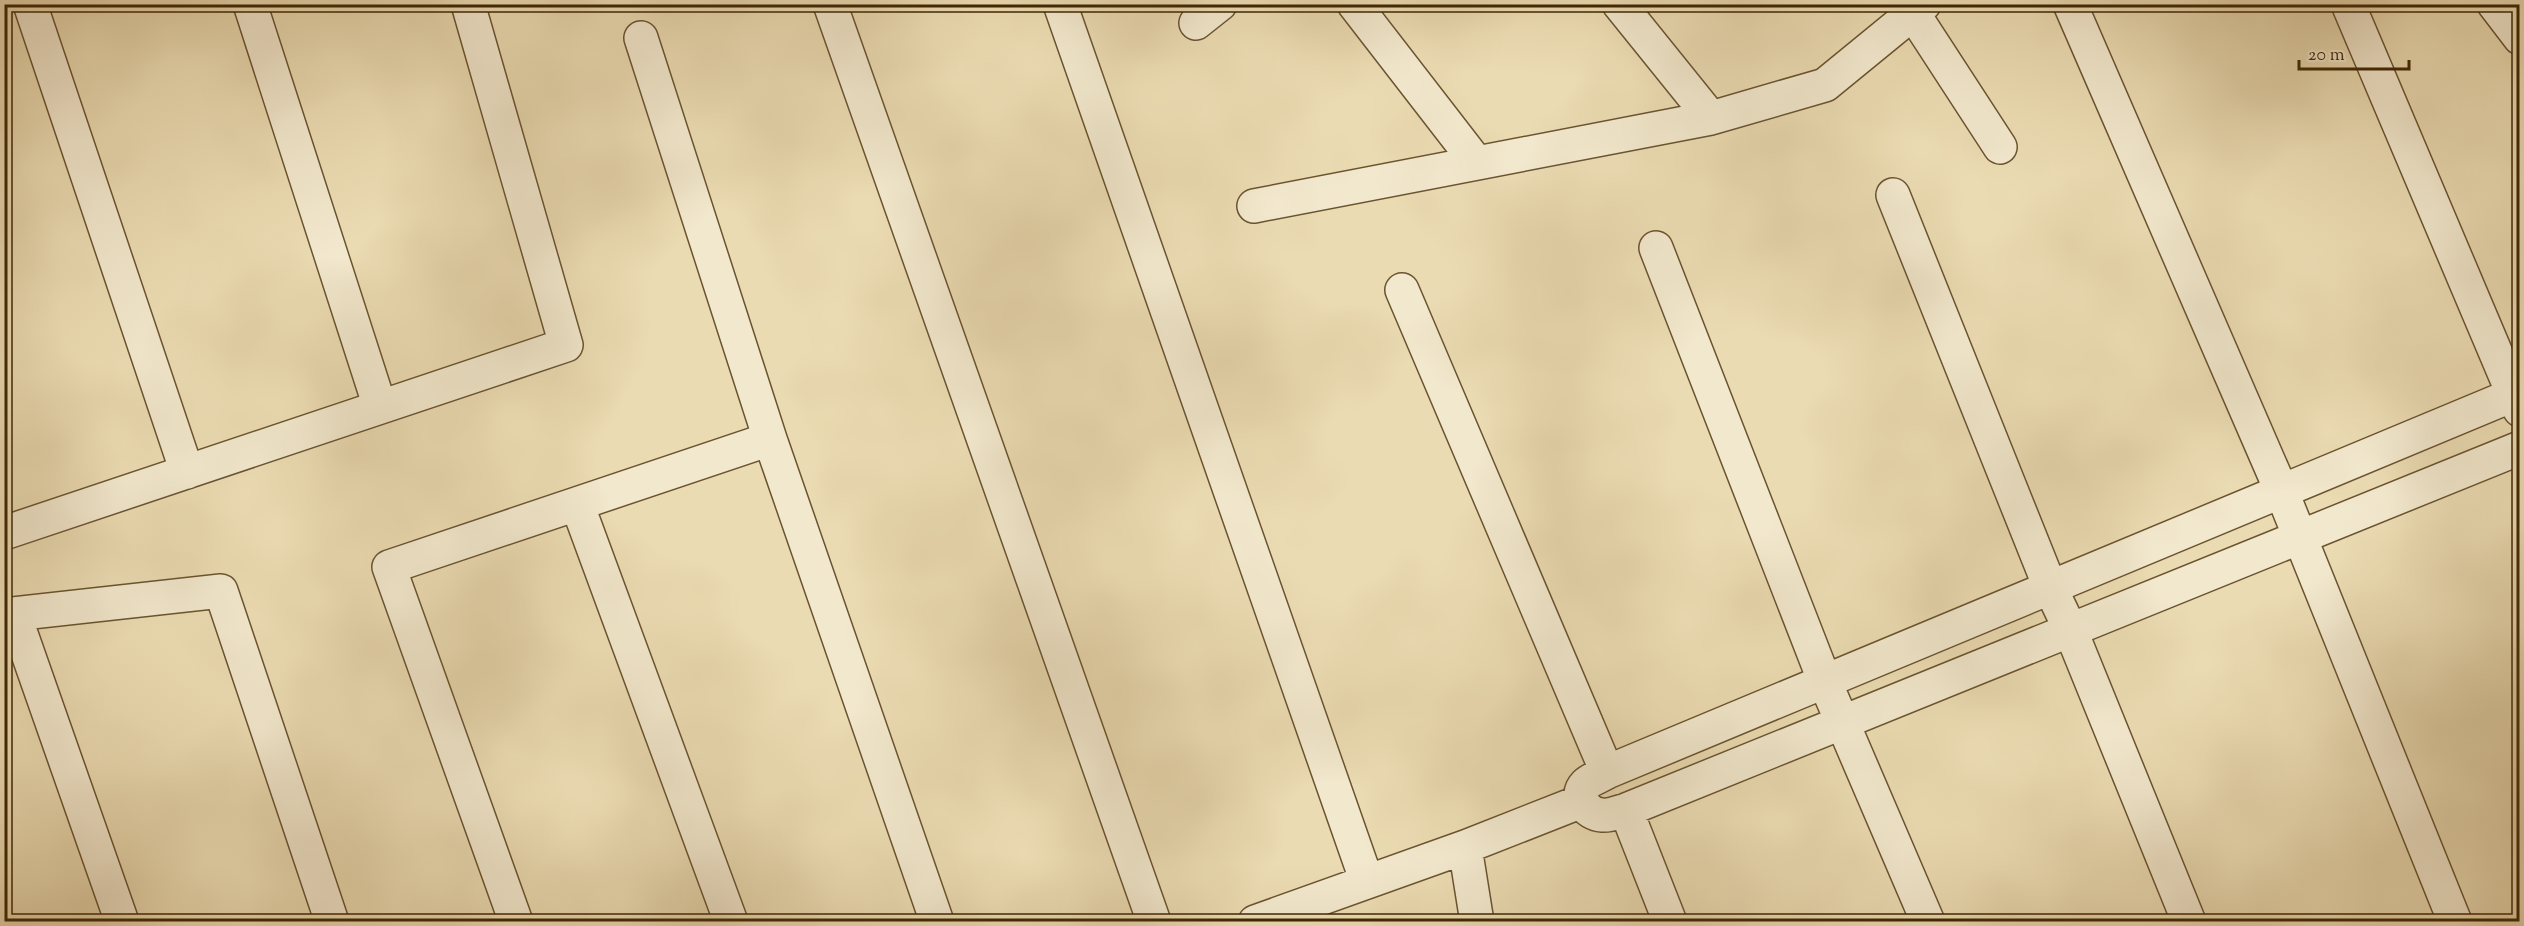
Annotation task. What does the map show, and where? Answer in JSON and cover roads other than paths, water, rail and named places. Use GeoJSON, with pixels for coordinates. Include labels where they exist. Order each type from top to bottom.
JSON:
{"type":"FeatureCollection","features":[{"type":"Feature","properties":{"kind":"street"},"geometry":{"type":"LineString","coordinates":[[30,4],[187,472]]}},
{"type":"Feature","properties":{"kind":"street"},"geometry":{"type":"LineString","coordinates":[[249,4],[380,408]]}},
{"type":"Feature","properties":{"kind":"street"},"geometry":{"type":"LineString","coordinates":[[4,533],[566,345],[468,4]]}},
{"type":"Feature","properties":{"kind":"street"},"geometry":{"type":"LineString","coordinates":[[830,4],[1154,921]]}},
{"type":"Feature","properties":{"kind":"street"},"geometry":{"type":"LineString","coordinates":[[1060,4],[1367,882]]}},
{"type":"Feature","properties":{"kind":"street"},"geometry":{"type":"LineString","coordinates":[[1354,4],[1477,163]]}},
{"type":"Feature","properties":{"kind":"street"},"geometry":{"type":"LineString","coordinates":[[1619,4],[1711,118]]}},
{"type":"Feature","properties":{"kind":"street"},"geometry":{"type":"LineString","coordinates":[[2070,4],[2281,490],[2455,921]]}},
{"type":"Feature","properties":{"kind":"street"},"geometry":{"type":"LineString","coordinates":[[2348,4],[2518,399],[2281,490],[1608,772],[1586,784],[1581,793],[1582,801],[1588,810],[1602,815],[1626,810],[2520,448]]}},
{"type":"Feature","properties":{"kind":"street"},"geometry":{"type":"LineString","coordinates":[[2494,4],[2520,38]]}},
{"type":"Feature","properties":{"kind":"street"},"geometry":{"type":"LineString","coordinates":[[1254,206],[1711,118],[1825,85],[1915,7],[2000,147]]}},
{"type":"Feature","properties":{"kind":"street"},"geometry":{"type":"LineString","coordinates":[[640,38],[770,439],[937,921]]}},
{"type":"Feature","properties":{"kind":"street"},"geometry":{"type":"LineString","coordinates":[[1893,195],[2050,587],[2070,629],[2189,921]]}},
{"type":"Feature","properties":{"kind":"street"},"geometry":{"type":"LineString","coordinates":[[1656,248],[1825,682],[1844,721],[1928,921]]}},
{"type":"Feature","properties":{"kind":"street"},"geometry":{"type":"LineString","coordinates":[[1402,290],[1608,772]]}},
{"type":"Feature","properties":{"kind":"street"},"geometry":{"type":"LineString","coordinates":[[516,921],[389,567],[770,439]]}},
{"type":"Feature","properties":{"kind":"street"},"geometry":{"type":"LineString","coordinates":[[577,504],[731,921]]}},
{"type":"Feature","properties":{"kind":"street"},"geometry":{"type":"LineString","coordinates":[[122,921],[9,615],[221,591],[332,921]]}},
{"type":"Feature","properties":{"kind":"street"},"geometry":{"type":"LineString","coordinates":[[1255,921],[1465,847],[1582,801]]}},
{"type":"Feature","properties":{"kind":"street"},"geometry":{"type":"LineString","coordinates":[[1626,810],[1670,921]]}},
{"type":"Feature","properties":{"kind":"street"},"geometry":{"type":"LineString","coordinates":[[1465,847],[1477,921]]}}]}
